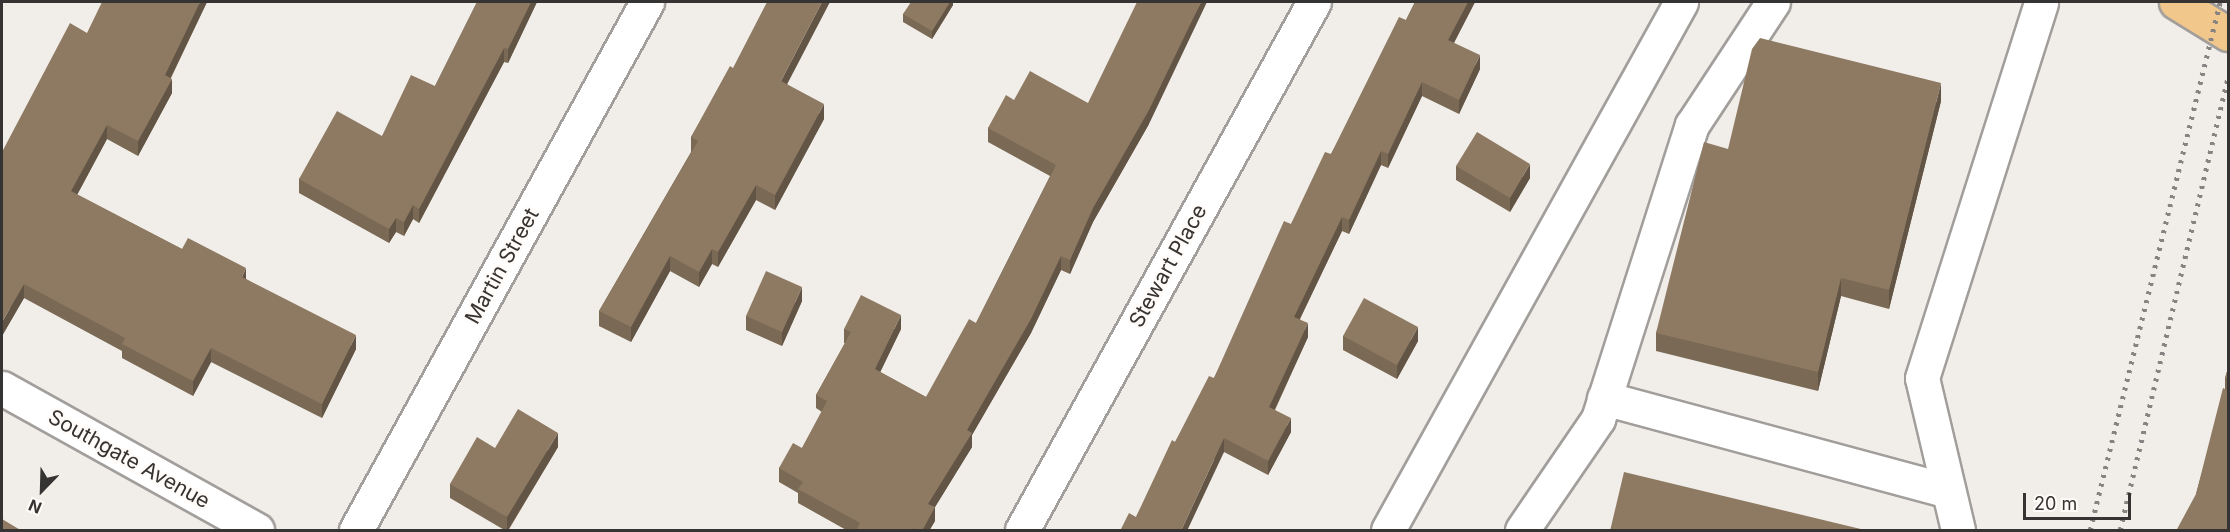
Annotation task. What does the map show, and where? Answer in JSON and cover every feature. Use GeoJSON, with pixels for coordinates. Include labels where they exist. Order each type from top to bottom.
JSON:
{"type":"FeatureCollection","features":[{"type":"Feature","properties":{"kind":"main road"},"geometry":{"type":"LineString","coordinates":[[2176,2],[2229,34]]}},
{"type":"Feature","properties":{"kind":"street","name":"Martin Street"},"geometry":{"type":"LineString","coordinates":[[356,531],[647,2]]}},
{"type":"Feature","properties":{"kind":"street","name":"Stewart Place"},"geometry":{"type":"LineString","coordinates":[[1022,531],[1314,2]]}},
{"type":"Feature","properties":{"kind":"street"},"geometry":{"type":"LineString","coordinates":[[1388,531],[1681,2]]}},
{"type":"Feature","properties":{"kind":"street"},"geometry":{"type":"LineString","coordinates":[[1522,531],[1598,419],[1692,125],[1773,2]]}},
{"type":"Feature","properties":{"kind":"street"},"geometry":{"type":"LineString","coordinates":[[1958,531],[1946,490],[1922,378],[2041,2]]}},
{"type":"Feature","properties":{"kind":"street","name":"Southgate Avenue"},"geometry":{"type":"LineString","coordinates":[[2,388],[257,531]]}},
{"type":"Feature","properties":{"kind":"street"},"geometry":{"type":"LineString","coordinates":[[1604,398],[1946,490]]}},
{"type":"Feature","properties":{"kind":"building"},"geometry":{"type":"Polygon","coordinates":[[[102,2],[200,2],[165,75],[172,79],[138,141],[107,125],[71,191],[182,249],[188,238],[246,268],[242,277],[356,335],[322,404],[211,348],[193,381],[122,344],[125,338],[24,284],[2,322],[2,152],[70,23],[87,33],[102,2]]]}},
{"type":"Feature","properties":{"kind":"building"},"geometry":{"type":"Polygon","coordinates":[[[477,2],[531,2],[508,49],[504,48],[419,209],[413,205],[404,222],[396,218],[389,229],[299,179],[337,111],[382,136],[411,75],[435,86],[477,2]]]}},
{"type":"Feature","properties":{"kind":"building"},"geometry":{"type":"Polygon","coordinates":[[[767,2],[822,2],[781,81],[824,104],[775,195],[756,185],[718,252],[712,249],[699,272],[670,256],[631,327],[599,311],[698,141],[691,137],[730,66],[733,68],[767,2]]]}},
{"type":"Feature","properties":{"kind":"building"},"geometry":{"type":"Polygon","coordinates":[[[911,2],[950,2],[932,31],[903,14],[911,2]]]}},
{"type":"Feature","properties":{"kind":"building"},"geometry":{"type":"Polygon","coordinates":[[[1137,2],[1201,2],[1149,110],[1093,208],[1070,260],[1061,256],[1031,319],[967,430],[972,433],[928,504],[935,507],[922,531],[914,528],[912,531],[856,531],[860,523],[798,489],[803,482],[779,468],[793,443],[802,448],[827,401],[816,395],[851,332],[844,329],[861,295],[901,315],[875,369],[926,397],[969,319],[976,323],[1056,165],[988,128],[1006,95],[1014,100],[1030,71],[1088,103],[1137,2]]]}},
{"type":"Feature","properties":{"kind":"building"},"geometry":{"type":"Polygon","coordinates":[[[1415,2],[1468,2],[1448,40],[1480,55],[1459,100],[1422,82],[1388,154],[1381,151],[1349,220],[1342,217],[1294,317],[1308,323],[1269,407],[1291,418],[1268,461],[1224,438],[1181,531],[1120,531],[1129,513],[1136,517],[1172,440],[1175,442],[1209,376],[1214,378],[1284,221],[1291,224],[1325,152],[1331,154],[1399,17],[1406,20],[1415,2]]]}},
{"type":"Feature","properties":{"kind":"building"},"geometry":{"type":"Polygon","coordinates":[[[1760,38],[1941,83],[1889,290],[1841,278],[1818,372],[1656,333],[1704,142],[1728,149],[1752,49],[1760,38]]]}},
{"type":"Feature","properties":{"kind":"building"},"geometry":{"type":"Polygon","coordinates":[[[1477,132],[1530,164],[1510,198],[1456,166],[1477,132]]]}},
{"type":"Feature","properties":{"kind":"building"},"geometry":{"type":"Polygon","coordinates":[[[766,271],[802,287],[782,332],[746,316],[766,271]]]}},
{"type":"Feature","properties":{"kind":"building"},"geometry":{"type":"Polygon","coordinates":[[[1364,298],[1418,327],[1397,365],[1343,336],[1364,298]]]}},
{"type":"Feature","properties":{"kind":"building"},"geometry":{"type":"Polygon","coordinates":[[[2229,365],[2229,378],[2225,378],[2229,365]]]}},
{"type":"Feature","properties":{"kind":"building"},"geometry":{"type":"Polygon","coordinates":[[[2223,388],[2229,391],[2229,531],[2176,531],[2196,494],[2223,388]]]}},
{"type":"Feature","properties":{"kind":"building"},"geometry":{"type":"Polygon","coordinates":[[[518,409],[558,433],[507,517],[450,484],[477,437],[495,448],[518,409]]]}},
{"type":"Feature","properties":{"kind":"building"},"geometry":{"type":"Polygon","coordinates":[[[1624,472],[1869,531],[1610,531],[1624,472]]]}},
{"type":"Feature","properties":{"kind":"building"},"geometry":{"type":"Polygon","coordinates":[[[2,519],[22,531],[2,531],[2,519]]]}},
{"type":"Feature","properties":{"kind":"railway"},"geometry":{"type":"LineString","coordinates":[[2090,530],[2220,2]]}},
{"type":"Feature","properties":{"kind":"railway"},"geometry":{"type":"LineString","coordinates":[[2120,530],[2228,76]]}}]}
